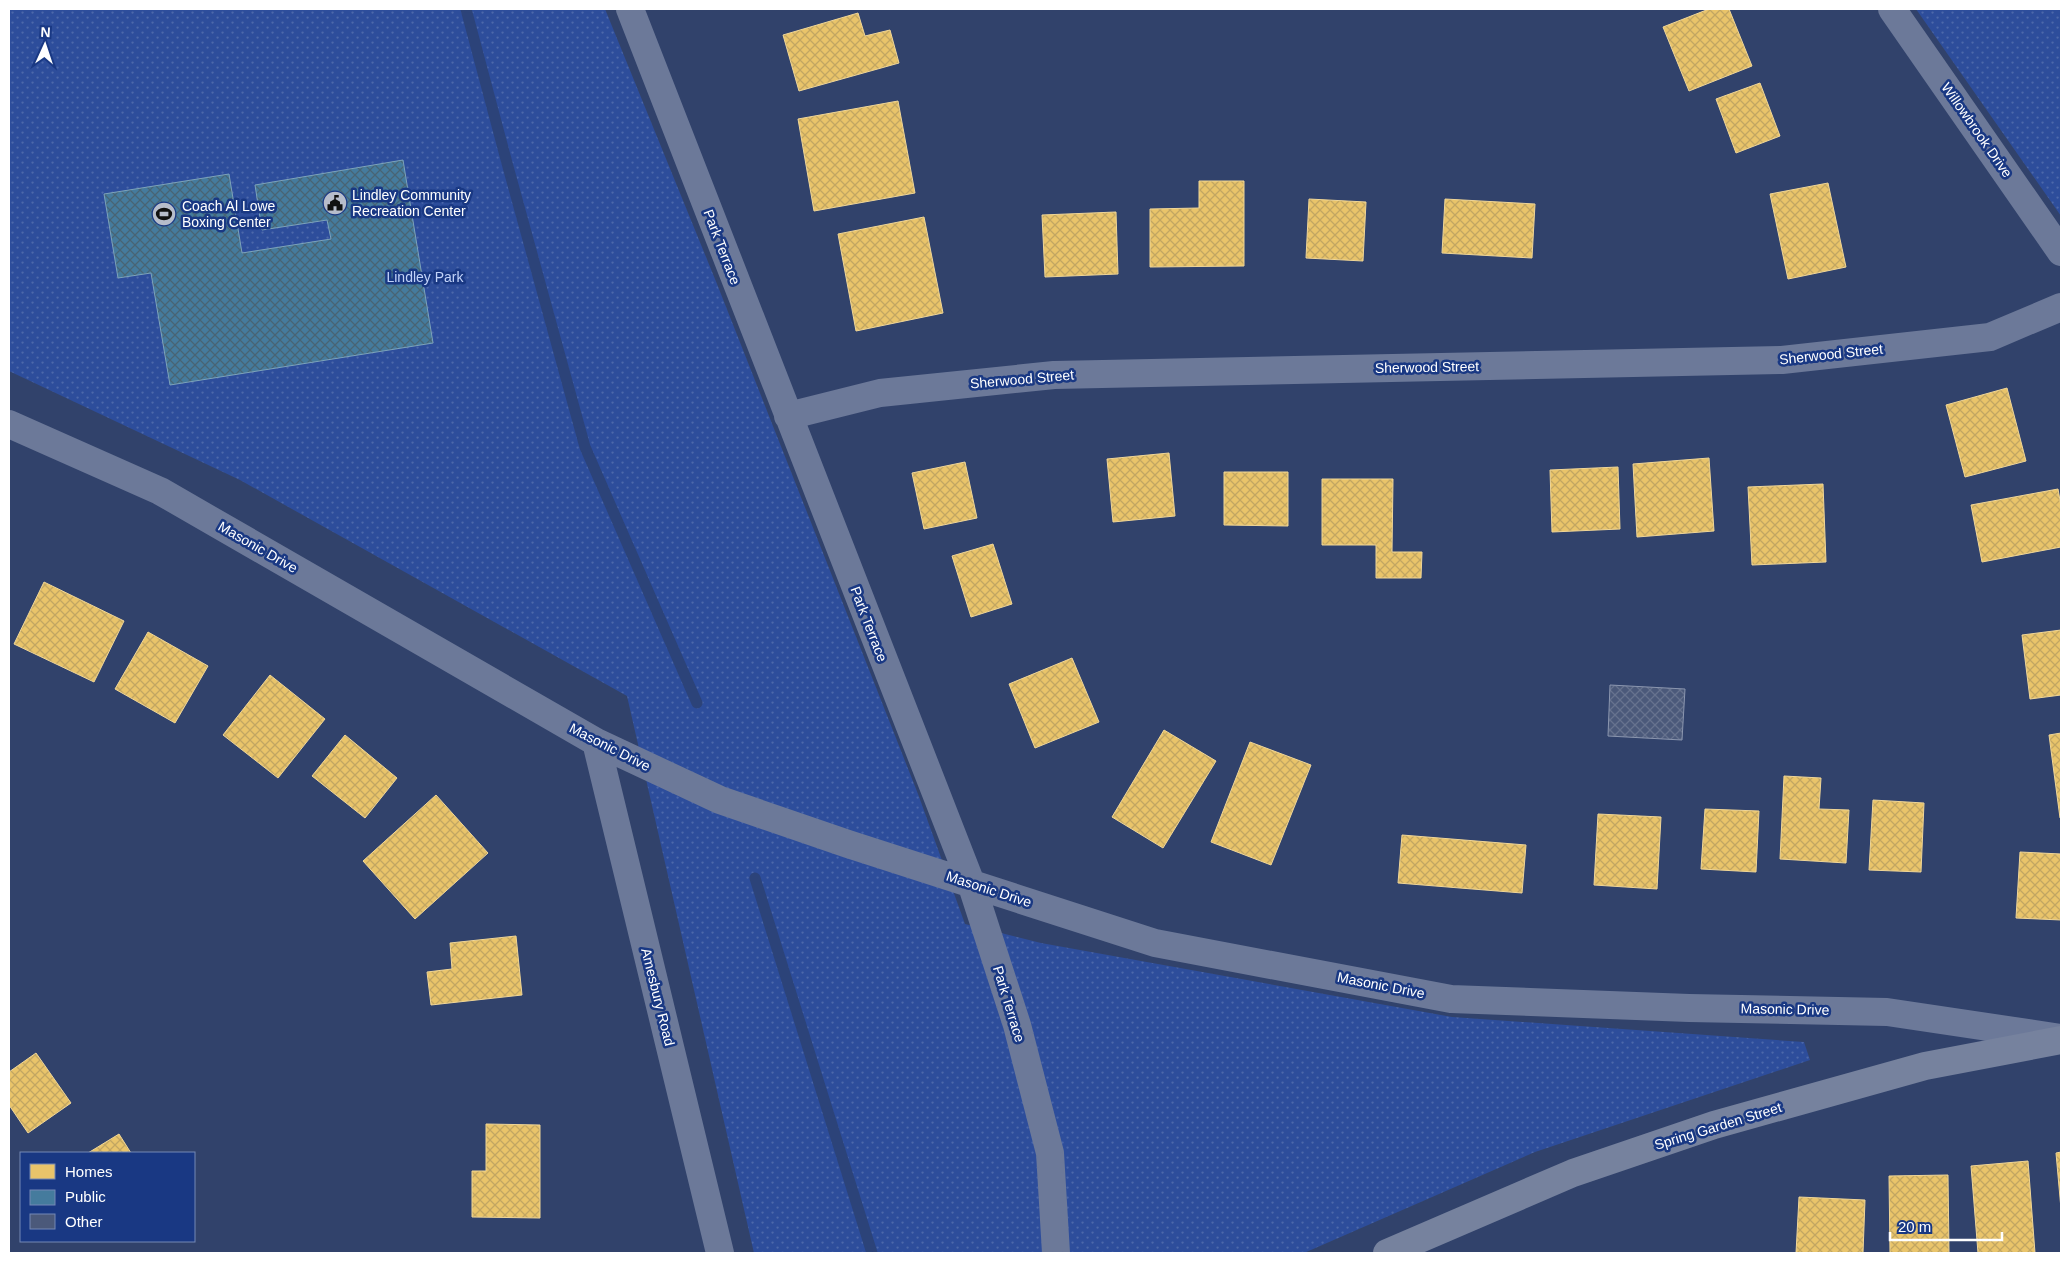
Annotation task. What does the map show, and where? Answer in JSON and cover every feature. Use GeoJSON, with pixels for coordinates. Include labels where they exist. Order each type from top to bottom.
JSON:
{"type":"FeatureCollection","features":[{"type":"Feature","properties":{"kind":"main road","name":"Spring Garden Street"},"geometry":{"type":"LineString","coordinates":[[1387,1253],[1573,1173],[1714,1125],[1925,1066],[2061,1039]]}},
{"type":"Feature","properties":{"kind":"street","name":"Park Terrace"},"geometry":{"type":"LineString","coordinates":[[630,9],[971,883],[1017,1025],[1050,1153],[1056,1253]]}},
{"type":"Feature","properties":{"kind":"street","name":"Willowbrook Drive"},"geometry":{"type":"LineString","coordinates":[[1892,9],[2061,252]]}},
{"type":"Feature","properties":{"kind":"street","name":"Sherwood Street"},"geometry":{"type":"LineString","coordinates":[[788,416],[880,393],[1054,375],[1782,360],[1990,337],[2061,307]]}},
{"type":"Feature","properties":{"kind":"street","name":"Masonic Drive"},"geometry":{"type":"LineString","coordinates":[[9,424],[160,491],[596,742],[720,800],[1155,943],[1451,998],[1690,1008],[1887,1012],[2061,1039]]}},
{"type":"Feature","properties":{"kind":"street","name":"Amesbury Road"},"geometry":{"type":"LineString","coordinates":[[596,742],[720,1253]]}},
{"type":"Feature","properties":{"kind":"green space","name":"Lindley Park"},"geometry":{"type":"Polygon","coordinates":[[[9,9],[605,9],[717,284],[918,794],[965,924],[1041,943],[1452,1017],[1804,1042],[1810,1060],[1535,1152],[1304,1253],[754,1253],[627,696],[240,480],[9,371],[9,9]]]}},
{"type":"Feature","properties":{"kind":"green space"},"geometry":{"type":"Polygon","coordinates":[[[1916,9],[2061,9],[2061,216],[1916,9]]]}},
{"type":"Feature","properties":{"kind":"building: Homes"},"geometry":{"type":"Polygon","coordinates":[[[1709,9],[1729,9],[1752,66],[1689,91],[1663,27],[1709,9]]]}},
{"type":"Feature","properties":{"kind":"building: Homes"},"geometry":{"type":"Polygon","coordinates":[[[858,13],[865,36],[890,30],[899,63],[799,91],[783,35],[858,13]]]}},
{"type":"Feature","properties":{"kind":"building: Homes"},"geometry":{"type":"Polygon","coordinates":[[[1760,83],[1780,136],[1736,153],[1716,99],[1760,83]]]}},
{"type":"Feature","properties":{"kind":"building: Homes"},"geometry":{"type":"Polygon","coordinates":[[[898,101],[915,193],[814,211],[798,119],[898,101]]]}},
{"type":"Feature","properties":{"kind":"building: Homes"},"geometry":{"type":"Polygon","coordinates":[[[1199,181],[1244,181],[1244,266],[1150,267],[1150,209],[1199,208],[1199,181]]]}},
{"type":"Feature","properties":{"kind":"building: Homes"},"geometry":{"type":"Polygon","coordinates":[[[1828,183],[1846,267],[1788,279],[1770,194],[1828,183]]]}},
{"type":"Feature","properties":{"kind":"building: Homes"},"geometry":{"type":"Polygon","coordinates":[[[1309,199],[1366,202],[1363,261],[1306,258],[1309,199]]]}},
{"type":"Feature","properties":{"kind":"building: Homes"},"geometry":{"type":"Polygon","coordinates":[[[1445,199],[1535,204],[1532,258],[1442,253],[1445,199]]]}},
{"type":"Feature","properties":{"kind":"building: Homes"},"geometry":{"type":"Polygon","coordinates":[[[1116,212],[1118,274],[1045,277],[1042,215],[1116,212]]]}},
{"type":"Feature","properties":{"kind":"building: Homes"},"geometry":{"type":"Polygon","coordinates":[[[924,217],[943,313],[856,331],[838,234],[924,217]]]}},
{"type":"Feature","properties":{"kind":"building: Homes"},"geometry":{"type":"Polygon","coordinates":[[[2007,388],[2026,461],[1965,477],[1946,405],[2007,388]]]}},
{"type":"Feature","properties":{"kind":"building: Homes"},"geometry":{"type":"Polygon","coordinates":[[[1169,453],[1175,516],[1113,522],[1107,459],[1169,453]]]}},
{"type":"Feature","properties":{"kind":"building: Homes"},"geometry":{"type":"Polygon","coordinates":[[[1709,458],[1714,531],[1637,537],[1633,464],[1709,458]]]}},
{"type":"Feature","properties":{"kind":"building: Homes"},"geometry":{"type":"Polygon","coordinates":[[[965,462],[977,518],[924,529],[912,473],[965,462]]]}},
{"type":"Feature","properties":{"kind":"building: Homes"},"geometry":{"type":"Polygon","coordinates":[[[1618,467],[1620,529],[1552,532],[1550,470],[1618,467]]]}},
{"type":"Feature","properties":{"kind":"building: Homes"},"geometry":{"type":"Polygon","coordinates":[[[1224,472],[1288,472],[1288,526],[1224,525],[1224,472]]]}},
{"type":"Feature","properties":{"kind":"building: Homes"},"geometry":{"type":"Polygon","coordinates":[[[1322,479],[1393,479],[1392,552],[1422,552],[1421,578],[1376,578],[1376,545],[1322,545],[1322,479]]]}},
{"type":"Feature","properties":{"kind":"building: Homes"},"geometry":{"type":"Polygon","coordinates":[[[1823,484],[1826,562],[1752,565],[1748,487],[1823,484]]]}},
{"type":"Feature","properties":{"kind":"building: Homes"},"geometry":{"type":"Polygon","coordinates":[[[2058,489],[2061,506],[2061,547],[1982,562],[1971,505],[2058,489]]]}},
{"type":"Feature","properties":{"kind":"building: Homes"},"geometry":{"type":"Polygon","coordinates":[[[993,544],[1012,604],[971,617],[952,556],[993,544]]]}},
{"type":"Feature","properties":{"kind":"building: Homes"},"geometry":{"type":"Polygon","coordinates":[[[44,582],[124,621],[94,682],[14,644],[44,582]]]}},
{"type":"Feature","properties":{"kind":"building: Homes"},"geometry":{"type":"Polygon","coordinates":[[[2061,630],[2061,695],[2030,699],[2022,635],[2061,630]]]}},
{"type":"Feature","properties":{"kind":"building: Homes"},"geometry":{"type":"Polygon","coordinates":[[[148,632],[208,666],[175,723],[115,689],[148,632]]]}},
{"type":"Feature","properties":{"kind":"building: Homes"},"geometry":{"type":"Polygon","coordinates":[[[1072,658],[1099,722],[1035,748],[1009,684],[1072,658]]]}},
{"type":"Feature","properties":{"kind":"building: Homes"},"geometry":{"type":"Polygon","coordinates":[[[270,675],[325,719],[278,778],[223,735],[270,675]]]}},
{"type":"Feature","properties":{"kind":"building: Homes"},"geometry":{"type":"Polygon","coordinates":[[[1164,730],[1216,761],[1163,848],[1112,817],[1164,730]]]}},
{"type":"Feature","properties":{"kind":"building: Homes"},"geometry":{"type":"Polygon","coordinates":[[[2061,733],[2061,818],[2060,818],[2049,735],[2061,733]]]}},
{"type":"Feature","properties":{"kind":"building: Homes"},"geometry":{"type":"Polygon","coordinates":[[[345,735],[397,778],[365,818],[312,776],[345,735]]]}},
{"type":"Feature","properties":{"kind":"building: Homes"},"geometry":{"type":"Polygon","coordinates":[[[1250,742],[1311,765],[1271,865],[1211,842],[1250,742]]]}},
{"type":"Feature","properties":{"kind":"building: Homes"},"geometry":{"type":"Polygon","coordinates":[[[1784,776],[1821,778],[1819,809],[1849,810],[1846,863],[1780,859],[1784,776]]]}},
{"type":"Feature","properties":{"kind":"building: Homes"},"geometry":{"type":"Polygon","coordinates":[[[436,795],[488,853],[415,919],[363,861],[436,795]]]}},
{"type":"Feature","properties":{"kind":"building: Homes"},"geometry":{"type":"Polygon","coordinates":[[[1873,800],[1924,803],[1921,872],[1869,870],[1873,800]]]}},
{"type":"Feature","properties":{"kind":"building: Homes"},"geometry":{"type":"Polygon","coordinates":[[[1705,809],[1759,811],[1756,872],[1701,869],[1705,809]]]}},
{"type":"Feature","properties":{"kind":"building: Homes"},"geometry":{"type":"Polygon","coordinates":[[[1598,814],[1661,817],[1657,889],[1594,885],[1598,814]]]}},
{"type":"Feature","properties":{"kind":"building: Homes"},"geometry":{"type":"Polygon","coordinates":[[[1402,835],[1526,845],[1522,893],[1398,883],[1402,835]]]}},
{"type":"Feature","properties":{"kind":"building: Homes"},"geometry":{"type":"Polygon","coordinates":[[[2020,852],[2061,854],[2061,920],[2016,918],[2020,852]]]}},
{"type":"Feature","properties":{"kind":"building: Homes"},"geometry":{"type":"Polygon","coordinates":[[[516,936],[522,995],[431,1005],[427,972],[452,969],[450,943],[516,936]]]}},
{"type":"Feature","properties":{"kind":"building: Homes"},"geometry":{"type":"Polygon","coordinates":[[[36,1053],[71,1103],[28,1133],[9,1105],[9,1072],[36,1053]]]}},
{"type":"Feature","properties":{"kind":"building: Homes"},"geometry":{"type":"Polygon","coordinates":[[[486,1124],[540,1125],[540,1218],[472,1217],[472,1171],[486,1171],[486,1124]]]}},
{"type":"Feature","properties":{"kind":"building: Homes"},"geometry":{"type":"Polygon","coordinates":[[[119,1134],[130,1152],[90,1152],[119,1134]]]}},
{"type":"Feature","properties":{"kind":"building: Homes"},"geometry":{"type":"Polygon","coordinates":[[[2061,1152],[2061,1209],[2056,1153],[2061,1152]]]}},
{"type":"Feature","properties":{"kind":"building: Homes"},"geometry":{"type":"Polygon","coordinates":[[[2028,1161],[2035,1253],[1978,1253],[1971,1166],[2028,1161]]]}},
{"type":"Feature","properties":{"kind":"building: Homes"},"geometry":{"type":"Polygon","coordinates":[[[1948,1175],[1949,1253],[1890,1253],[1889,1176],[1948,1175]]]}},
{"type":"Feature","properties":{"kind":"building: Homes"},"geometry":{"type":"Polygon","coordinates":[[[1799,1197],[1865,1200],[1863,1253],[1796,1253],[1799,1197]]]}},
{"type":"Feature","properties":{"kind":"building: Public"},"geometry":{"type":"Polygon","coordinates":[[[403,160],[433,343],[170,385],[151,273],[118,278],[104,194],[229,174],[242,253],[331,239],[327,220],[262,230],[255,185],[403,160]]]}},
{"type":"Feature","properties":{"kind":"building: Other"},"geometry":{"type":"Polygon","coordinates":[[[1610,685],[1685,689],[1682,740],[1608,736],[1610,685]]]}},
{"type":"Feature","properties":{"kind":"waterway"},"geometry":{"type":"LineString","coordinates":[[466,9],[585,447],[697,703]]}},
{"type":"Feature","properties":{"kind":"waterway"},"geometry":{"type":"LineString","coordinates":[[755,878],[872,1253]]}},
{"type":"Feature","properties":{"kind":"place","name":"Lindley Community Recreation Center"},"geometry":{"type":"Point","coordinates":[335,203]}},
{"type":"Feature","properties":{"kind":"place","name":"Coach Al Lowe Boxing Center"},"geometry":{"type":"Point","coordinates":[164,214]}}]}
